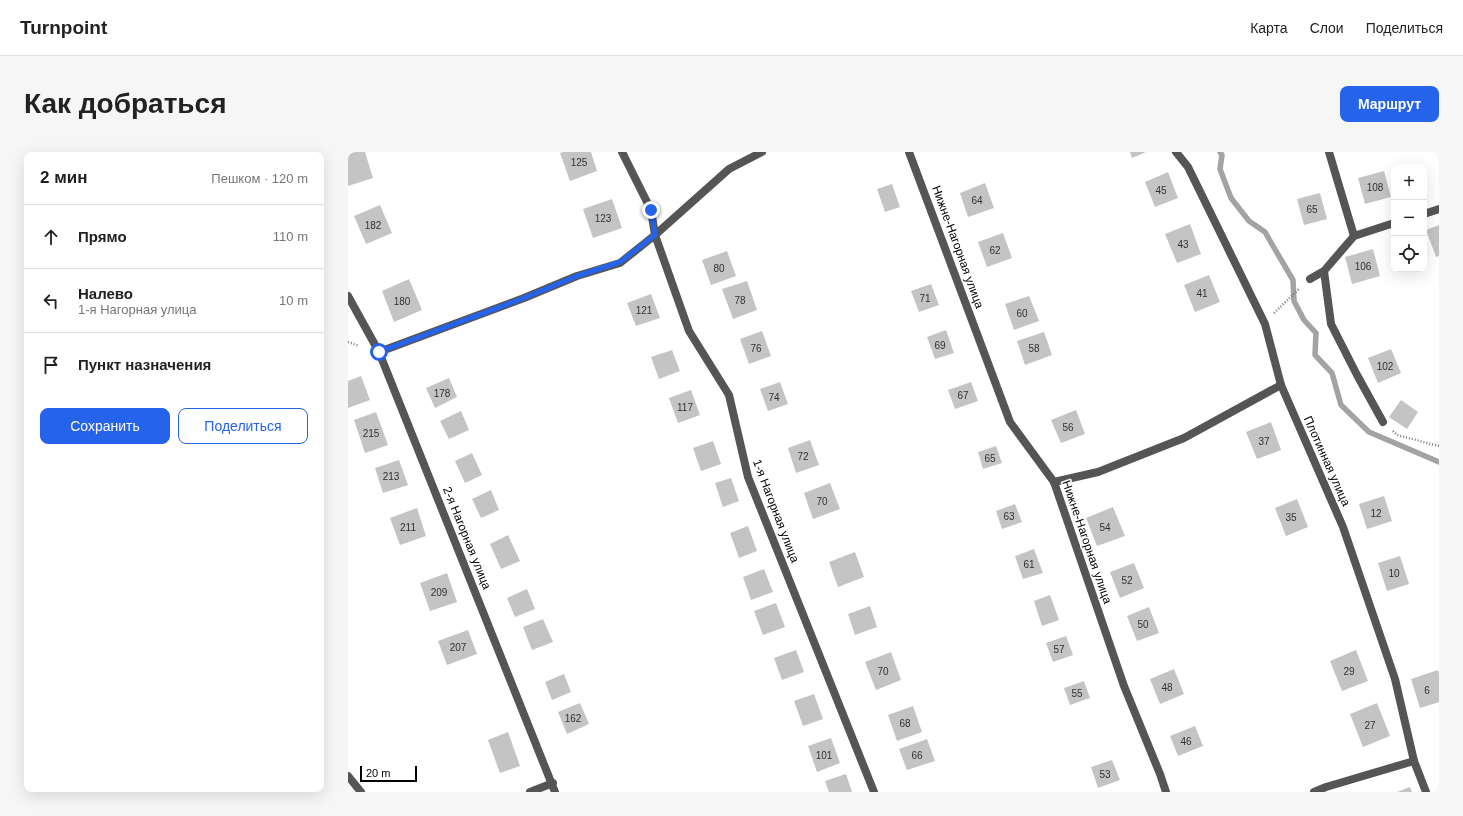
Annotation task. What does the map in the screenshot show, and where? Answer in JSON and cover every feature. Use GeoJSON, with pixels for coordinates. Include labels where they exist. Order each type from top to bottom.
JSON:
{"type":"FeatureCollection","features":[{"type":"Feature","properties":{"kind":"street","name":"1-я Нагорная улица"},"geometry":{"type":"LineString","coordinates":[[622,152],[651,210],[655,235],[689,331],[729,395],[748,477],[874,792]]}},
{"type":"Feature","properties":{"kind":"street"},"geometry":{"type":"LineString","coordinates":[[379,352],[524,298],[577,276],[620,262],[655,235],[729,169],[762,152]]}},
{"type":"Feature","properties":{"kind":"street","name":"Нижне-Нагорная улица"},"geometry":{"type":"LineString","coordinates":[[910,152],[1010,422],[1054,482],[1124,686],[1166,792]]}},
{"type":"Feature","properties":{"kind":"street","name":"Плотинная улица"},"geometry":{"type":"LineString","coordinates":[[1176,152],[1188,167],[1265,324],[1281,385],[1343,527],[1395,679],[1414,761],[1426,792]]}},
{"type":"Feature","properties":{"kind":"street"},"geometry":{"type":"LineString","coordinates":[[1329,152],[1354,236]]}},
{"type":"Feature","properties":{"kind":"street"},"geometry":{"type":"LineString","coordinates":[[1427,213],[1439,209]]}},
{"type":"Feature","properties":{"kind":"street"},"geometry":{"type":"LineString","coordinates":[[1310,279],[1324,271],[1354,236],[1391,224]]}},
{"type":"Feature","properties":{"kind":"street"},"geometry":{"type":"LineString","coordinates":[[1324,271],[1331,324],[1383,422]]}},
{"type":"Feature","properties":{"kind":"street","name":"2-я Нагорная улица"},"geometry":{"type":"LineString","coordinates":[[348,296],[379,352],[555,792]]}},
{"type":"Feature","properties":{"kind":"street"},"geometry":{"type":"LineString","coordinates":[[1054,482],[1098,472],[1184,438],[1281,385]]}},
{"type":"Feature","properties":{"kind":"street"},"geometry":{"type":"LineString","coordinates":[[1314,792],[1326,787],[1414,761]]}},
{"type":"Feature","properties":{"kind":"street"},"geometry":{"type":"LineString","coordinates":[[348,776],[362,792]]}},
{"type":"Feature","properties":{"kind":"street"},"geometry":{"type":"LineString","coordinates":[[530,792],[552,783]]}},
{"type":"Feature","properties":{"kind":"path"},"geometry":{"type":"LineString","coordinates":[[1277,310],[1310,279]]}},
{"type":"Feature","properties":{"kind":"path"},"geometry":{"type":"LineString","coordinates":[[1383,422],[1397,435],[1439,446]]}},
{"type":"Feature","properties":{"kind":"building"},"geometry":{"type":"Polygon","coordinates":[[[348,152],[365,152],[373,178],[348,186],[348,152]]]}},
{"type":"Feature","properties":{"kind":"building"},"geometry":{"type":"Polygon","coordinates":[[[591,152],[597,171],[570,181],[560,153],[591,152]]]}},
{"type":"Feature","properties":{"kind":"building"},"geometry":{"type":"Polygon","coordinates":[[[1130,152],[1146,152],[1132,158],[1130,152]]]}},
{"type":"Feature","properties":{"kind":"building"},"geometry":{"type":"Polygon","coordinates":[[[1384,171],[1391,197],[1365,204],[1358,178],[1384,171]]]}},
{"type":"Feature","properties":{"kind":"building"},"geometry":{"type":"Polygon","coordinates":[[[1168,172],[1178,198],[1155,207],[1145,182],[1168,172]]]}},
{"type":"Feature","properties":{"kind":"building"},"geometry":{"type":"Polygon","coordinates":[[[985,183],[994,208],[968,217],[960,193],[985,183]]]}},
{"type":"Feature","properties":{"kind":"building"},"geometry":{"type":"Polygon","coordinates":[[[892,184],[900,207],[885,212],[877,189],[892,184]]]}},
{"type":"Feature","properties":{"kind":"building"},"geometry":{"type":"Polygon","coordinates":[[[1320,193],[1327,219],[1304,225],[1297,199],[1320,193]]]}},
{"type":"Feature","properties":{"kind":"building"},"geometry":{"type":"Polygon","coordinates":[[[612,199],[622,228],[593,238],[583,209],[612,199]]]}},
{"type":"Feature","properties":{"kind":"building"},"geometry":{"type":"Polygon","coordinates":[[[380,205],[392,233],[366,244],[354,216],[380,205]]]}},
{"type":"Feature","properties":{"kind":"building"},"geometry":{"type":"Polygon","coordinates":[[[1190,224],[1201,254],[1177,263],[1165,234],[1190,224]]]}},
{"type":"Feature","properties":{"kind":"building"},"geometry":{"type":"Polygon","coordinates":[[[1439,225],[1439,256],[1436,257],[1427,230],[1439,225]]]}},
{"type":"Feature","properties":{"kind":"building"},"geometry":{"type":"Polygon","coordinates":[[[1003,233],[1012,258],[987,267],[978,242],[1003,233]]]}},
{"type":"Feature","properties":{"kind":"building"},"geometry":{"type":"Polygon","coordinates":[[[1373,249],[1380,276],[1352,284],[1345,257],[1373,249]]]}},
{"type":"Feature","properties":{"kind":"building"},"geometry":{"type":"Polygon","coordinates":[[[727,251],[736,276],[711,285],[702,260],[727,251]]]}},
{"type":"Feature","properties":{"kind":"building"},"geometry":{"type":"Polygon","coordinates":[[[1209,275],[1220,302],[1195,312],[1184,285],[1209,275]]]}},
{"type":"Feature","properties":{"kind":"building"},"geometry":{"type":"Polygon","coordinates":[[[409,279],[422,310],[394,322],[382,291],[409,279]]]}},
{"type":"Feature","properties":{"kind":"building"},"geometry":{"type":"Polygon","coordinates":[[[747,281],[757,310],[733,319],[722,289],[747,281]]]}},
{"type":"Feature","properties":{"kind":"building"},"geometry":{"type":"Polygon","coordinates":[[[931,284],[939,305],[919,312],[911,291],[931,284]]]}},
{"type":"Feature","properties":{"kind":"building"},"geometry":{"type":"Polygon","coordinates":[[[651,294],[660,318],[636,326],[627,303],[651,294]]]}},
{"type":"Feature","properties":{"kind":"building"},"geometry":{"type":"Polygon","coordinates":[[[1029,296],[1039,321],[1014,330],[1005,304],[1029,296]]]}},
{"type":"Feature","properties":{"kind":"building"},"geometry":{"type":"Polygon","coordinates":[[[946,330],[954,353],[935,359],[927,337],[946,330]]]}},
{"type":"Feature","properties":{"kind":"building"},"geometry":{"type":"Polygon","coordinates":[[[762,331],[771,356],[749,364],[740,339],[762,331]]]}},
{"type":"Feature","properties":{"kind":"building"},"geometry":{"type":"Polygon","coordinates":[[[1044,332],[1052,355],[1025,365],[1017,341],[1044,332]]]}},
{"type":"Feature","properties":{"kind":"building"},"geometry":{"type":"Polygon","coordinates":[[[1391,349],[1401,373],[1378,383],[1368,358],[1391,349]]]}},
{"type":"Feature","properties":{"kind":"building"},"geometry":{"type":"Polygon","coordinates":[[[672,350],[680,371],[659,379],[651,357],[672,350]]]}},
{"type":"Feature","properties":{"kind":"building"},"geometry":{"type":"Polygon","coordinates":[[[361,376],[370,400],[348,408],[348,381],[361,376]]]}},
{"type":"Feature","properties":{"kind":"building"},"geometry":{"type":"Polygon","coordinates":[[[449,378],[457,397],[435,408],[426,388],[449,378]]]}},
{"type":"Feature","properties":{"kind":"building"},"geometry":{"type":"Polygon","coordinates":[[[780,382],[788,404],[768,411],[760,389],[780,382]]]}},
{"type":"Feature","properties":{"kind":"building"},"geometry":{"type":"Polygon","coordinates":[[[971,382],[978,401],[955,409],[948,390],[971,382]]]}},
{"type":"Feature","properties":{"kind":"building"},"geometry":{"type":"Polygon","coordinates":[[[691,390],[700,415],[678,423],[669,398],[691,390]]]}},
{"type":"Feature","properties":{"kind":"building"},"geometry":{"type":"Polygon","coordinates":[[[1401,400],[1418,412],[1407,429],[1389,417],[1401,400]]]}},
{"type":"Feature","properties":{"kind":"building"},"geometry":{"type":"Polygon","coordinates":[[[1076,410],[1085,434],[1061,443],[1051,420],[1076,410]]]}},
{"type":"Feature","properties":{"kind":"building"},"geometry":{"type":"Polygon","coordinates":[[[461,411],[469,430],[449,439],[440,421],[461,411]]]}},
{"type":"Feature","properties":{"kind":"building"},"geometry":{"type":"Polygon","coordinates":[[[376,412],[388,445],[365,453],[354,420],[376,412]]]}},
{"type":"Feature","properties":{"kind":"building"},"geometry":{"type":"Polygon","coordinates":[[[1271,422],[1281,450],[1257,459],[1246,432],[1271,422]]]}},
{"type":"Feature","properties":{"kind":"building"},"geometry":{"type":"Polygon","coordinates":[[[810,440],[819,465],[796,473],[788,448],[810,440]]]}},
{"type":"Feature","properties":{"kind":"building"},"geometry":{"type":"Polygon","coordinates":[[[713,441],[721,464],[701,471],[693,448],[713,441]]]}},
{"type":"Feature","properties":{"kind":"building"},"geometry":{"type":"Polygon","coordinates":[[[996,446],[1002,463],[983,469],[978,452],[996,446]]]}},
{"type":"Feature","properties":{"kind":"building"},"geometry":{"type":"Polygon","coordinates":[[[472,453],[482,475],[465,483],[455,461],[472,453]]]}},
{"type":"Feature","properties":{"kind":"building"},"geometry":{"type":"Polygon","coordinates":[[[399,460],[408,485],[383,493],[375,468],[399,460]]]}},
{"type":"Feature","properties":{"kind":"building"},"geometry":{"type":"Polygon","coordinates":[[[731,478],[739,501],[723,507],[715,483],[731,478]]]}},
{"type":"Feature","properties":{"kind":"building"},"geometry":{"type":"Polygon","coordinates":[[[830,483],[840,509],[813,519],[804,493],[830,483]]]}},
{"type":"Feature","properties":{"kind":"building"},"geometry":{"type":"Polygon","coordinates":[[[491,490],[499,510],[481,518],[472,499],[491,490]]]}},
{"type":"Feature","properties":{"kind":"building"},"geometry":{"type":"Polygon","coordinates":[[[1384,496],[1392,521],[1367,529],[1359,504],[1384,496]]]}},
{"type":"Feature","properties":{"kind":"building"},"geometry":{"type":"Polygon","coordinates":[[[1297,499],[1308,527],[1286,536],[1275,508],[1297,499]]]}},
{"type":"Feature","properties":{"kind":"building"},"geometry":{"type":"Polygon","coordinates":[[[1015,504],[1022,522],[1002,529],[996,511],[1015,504]]]}},
{"type":"Feature","properties":{"kind":"building"},"geometry":{"type":"Polygon","coordinates":[[[1113,507],[1125,536],[1097,546],[1086,518],[1113,507]]]}},
{"type":"Feature","properties":{"kind":"building"},"geometry":{"type":"Polygon","coordinates":[[[417,508],[426,536],[400,545],[390,518],[417,508]]]}},
{"type":"Feature","properties":{"kind":"building"},"geometry":{"type":"Polygon","coordinates":[[[748,526],[757,551],[739,558],[730,533],[748,526]]]}},
{"type":"Feature","properties":{"kind":"building"},"geometry":{"type":"Polygon","coordinates":[[[508,535],[520,561],[501,569],[490,544],[508,535]]]}},
{"type":"Feature","properties":{"kind":"building"},"geometry":{"type":"Polygon","coordinates":[[[1034,549],[1043,573],[1023,579],[1015,556],[1034,549]]]}},
{"type":"Feature","properties":{"kind":"building"},"geometry":{"type":"Polygon","coordinates":[[[855,552],[864,577],[838,587],[829,562],[855,552]]]}},
{"type":"Feature","properties":{"kind":"building"},"geometry":{"type":"Polygon","coordinates":[[[1400,556],[1409,584],[1387,591],[1378,563],[1400,556]]]}},
{"type":"Feature","properties":{"kind":"building"},"geometry":{"type":"Polygon","coordinates":[[[1134,563],[1144,588],[1120,598],[1110,572],[1134,563]]]}},
{"type":"Feature","properties":{"kind":"building"},"geometry":{"type":"Polygon","coordinates":[[[764,569],[773,592],[751,600],[743,577],[764,569]]]}},
{"type":"Feature","properties":{"kind":"building"},"geometry":{"type":"Polygon","coordinates":[[[447,573],[457,602],[430,611],[420,583],[447,573]]]}},
{"type":"Feature","properties":{"kind":"building"},"geometry":{"type":"Polygon","coordinates":[[[527,589],[535,609],[515,617],[507,598],[527,589]]]}},
{"type":"Feature","properties":{"kind":"building"},"geometry":{"type":"Polygon","coordinates":[[[1050,595],[1059,620],[1042,626],[1034,601],[1050,595]]]}},
{"type":"Feature","properties":{"kind":"building"},"geometry":{"type":"Polygon","coordinates":[[[776,603],[785,627],[763,635],[754,611],[776,603]]]}},
{"type":"Feature","properties":{"kind":"building"},"geometry":{"type":"Polygon","coordinates":[[[870,606],[877,627],[855,635],[848,614],[870,606]]]}},
{"type":"Feature","properties":{"kind":"building"},"geometry":{"type":"Polygon","coordinates":[[[1149,607],[1159,633],[1137,641],[1127,616],[1149,607]]]}},
{"type":"Feature","properties":{"kind":"building"},"geometry":{"type":"Polygon","coordinates":[[[543,619],[553,642],[532,650],[523,627],[543,619]]]}},
{"type":"Feature","properties":{"kind":"building"},"geometry":{"type":"Polygon","coordinates":[[[468,630],[477,654],[447,665],[438,641],[468,630]]]}},
{"type":"Feature","properties":{"kind":"building"},"geometry":{"type":"Polygon","coordinates":[[[1066,636],[1073,655],[1053,662],[1046,643],[1066,636]]]}},
{"type":"Feature","properties":{"kind":"building"},"geometry":{"type":"Polygon","coordinates":[[[796,650],[804,672],[782,680],[774,658],[796,650]]]}},
{"type":"Feature","properties":{"kind":"building"},"geometry":{"type":"Polygon","coordinates":[[[1356,650],[1368,681],[1342,691],[1330,661],[1356,650]]]}},
{"type":"Feature","properties":{"kind":"building"},"geometry":{"type":"Polygon","coordinates":[[[891,652],[901,680],[876,690],[865,662],[891,652]]]}},
{"type":"Feature","properties":{"kind":"building"},"geometry":{"type":"Polygon","coordinates":[[[1174,669],[1184,694],[1160,704],[1150,679],[1174,669]]]}},
{"type":"Feature","properties":{"kind":"building"},"geometry":{"type":"Polygon","coordinates":[[[1438,670],[1439,702],[1420,708],[1411,679],[1438,670]]]}},
{"type":"Feature","properties":{"kind":"building"},"geometry":{"type":"Polygon","coordinates":[[[564,674],[571,692],[552,700],[545,682],[564,674]]]}},
{"type":"Feature","properties":{"kind":"building"},"geometry":{"type":"Polygon","coordinates":[[[1084,681],[1090,698],[1070,705],[1064,688],[1084,681]]]}},
{"type":"Feature","properties":{"kind":"building"},"geometry":{"type":"Polygon","coordinates":[[[814,694],[823,719],[803,726],[794,701],[814,694]]]}},
{"type":"Feature","properties":{"kind":"building"},"geometry":{"type":"Polygon","coordinates":[[[580,703],[589,724],[567,734],[558,712],[580,703]]]}},
{"type":"Feature","properties":{"kind":"building"},"geometry":{"type":"Polygon","coordinates":[[[1377,703],[1390,736],[1363,747],[1350,714],[1377,703]]]}},
{"type":"Feature","properties":{"kind":"building"},"geometry":{"type":"Polygon","coordinates":[[[913,706],[922,732],[897,741],[888,715],[913,706]]]}},
{"type":"Feature","properties":{"kind":"building"},"geometry":{"type":"Polygon","coordinates":[[[1195,726],[1203,746],[1178,756],[1170,736],[1195,726]]]}},
{"type":"Feature","properties":{"kind":"building"},"geometry":{"type":"Polygon","coordinates":[[[508,732],[520,766],[500,773],[488,740],[508,732]]]}},
{"type":"Feature","properties":{"kind":"building"},"geometry":{"type":"Polygon","coordinates":[[[831,738],[840,763],[817,772],[808,746],[831,738]]]}},
{"type":"Feature","properties":{"kind":"building"},"geometry":{"type":"Polygon","coordinates":[[[927,739],[935,761],[907,770],[899,749],[927,739]]]}},
{"type":"Feature","properties":{"kind":"building"},"geometry":{"type":"Polygon","coordinates":[[[1112,760],[1120,780],[1098,788],[1091,767],[1112,760]]]}},
{"type":"Feature","properties":{"kind":"building"},"geometry":{"type":"Polygon","coordinates":[[[846,774],[852,792],[829,792],[825,781],[846,774]]]}},
{"type":"Feature","properties":{"kind":"building"},"geometry":{"type":"Polygon","coordinates":[[[1410,787],[1412,792],[1397,792],[1410,787]]]}},
{"type":"Feature","properties":{"kind":"waterway"},"geometry":{"type":"LineString","coordinates":[[1220,152],[1222,155],[1220,169],[1231,198],[1249,221],[1265,232],[1293,280],[1294,301],[1304,320],[1316,333],[1315,355],[1332,373],[1341,405],[1369,432],[1439,462]]}},
{"type":"Feature","properties":{"kind":"route"},"geometry":{"type":"LineString","coordinates":[[379,352],[524,298],[577,276],[620,262],[655,235],[651,210]]}}]}
